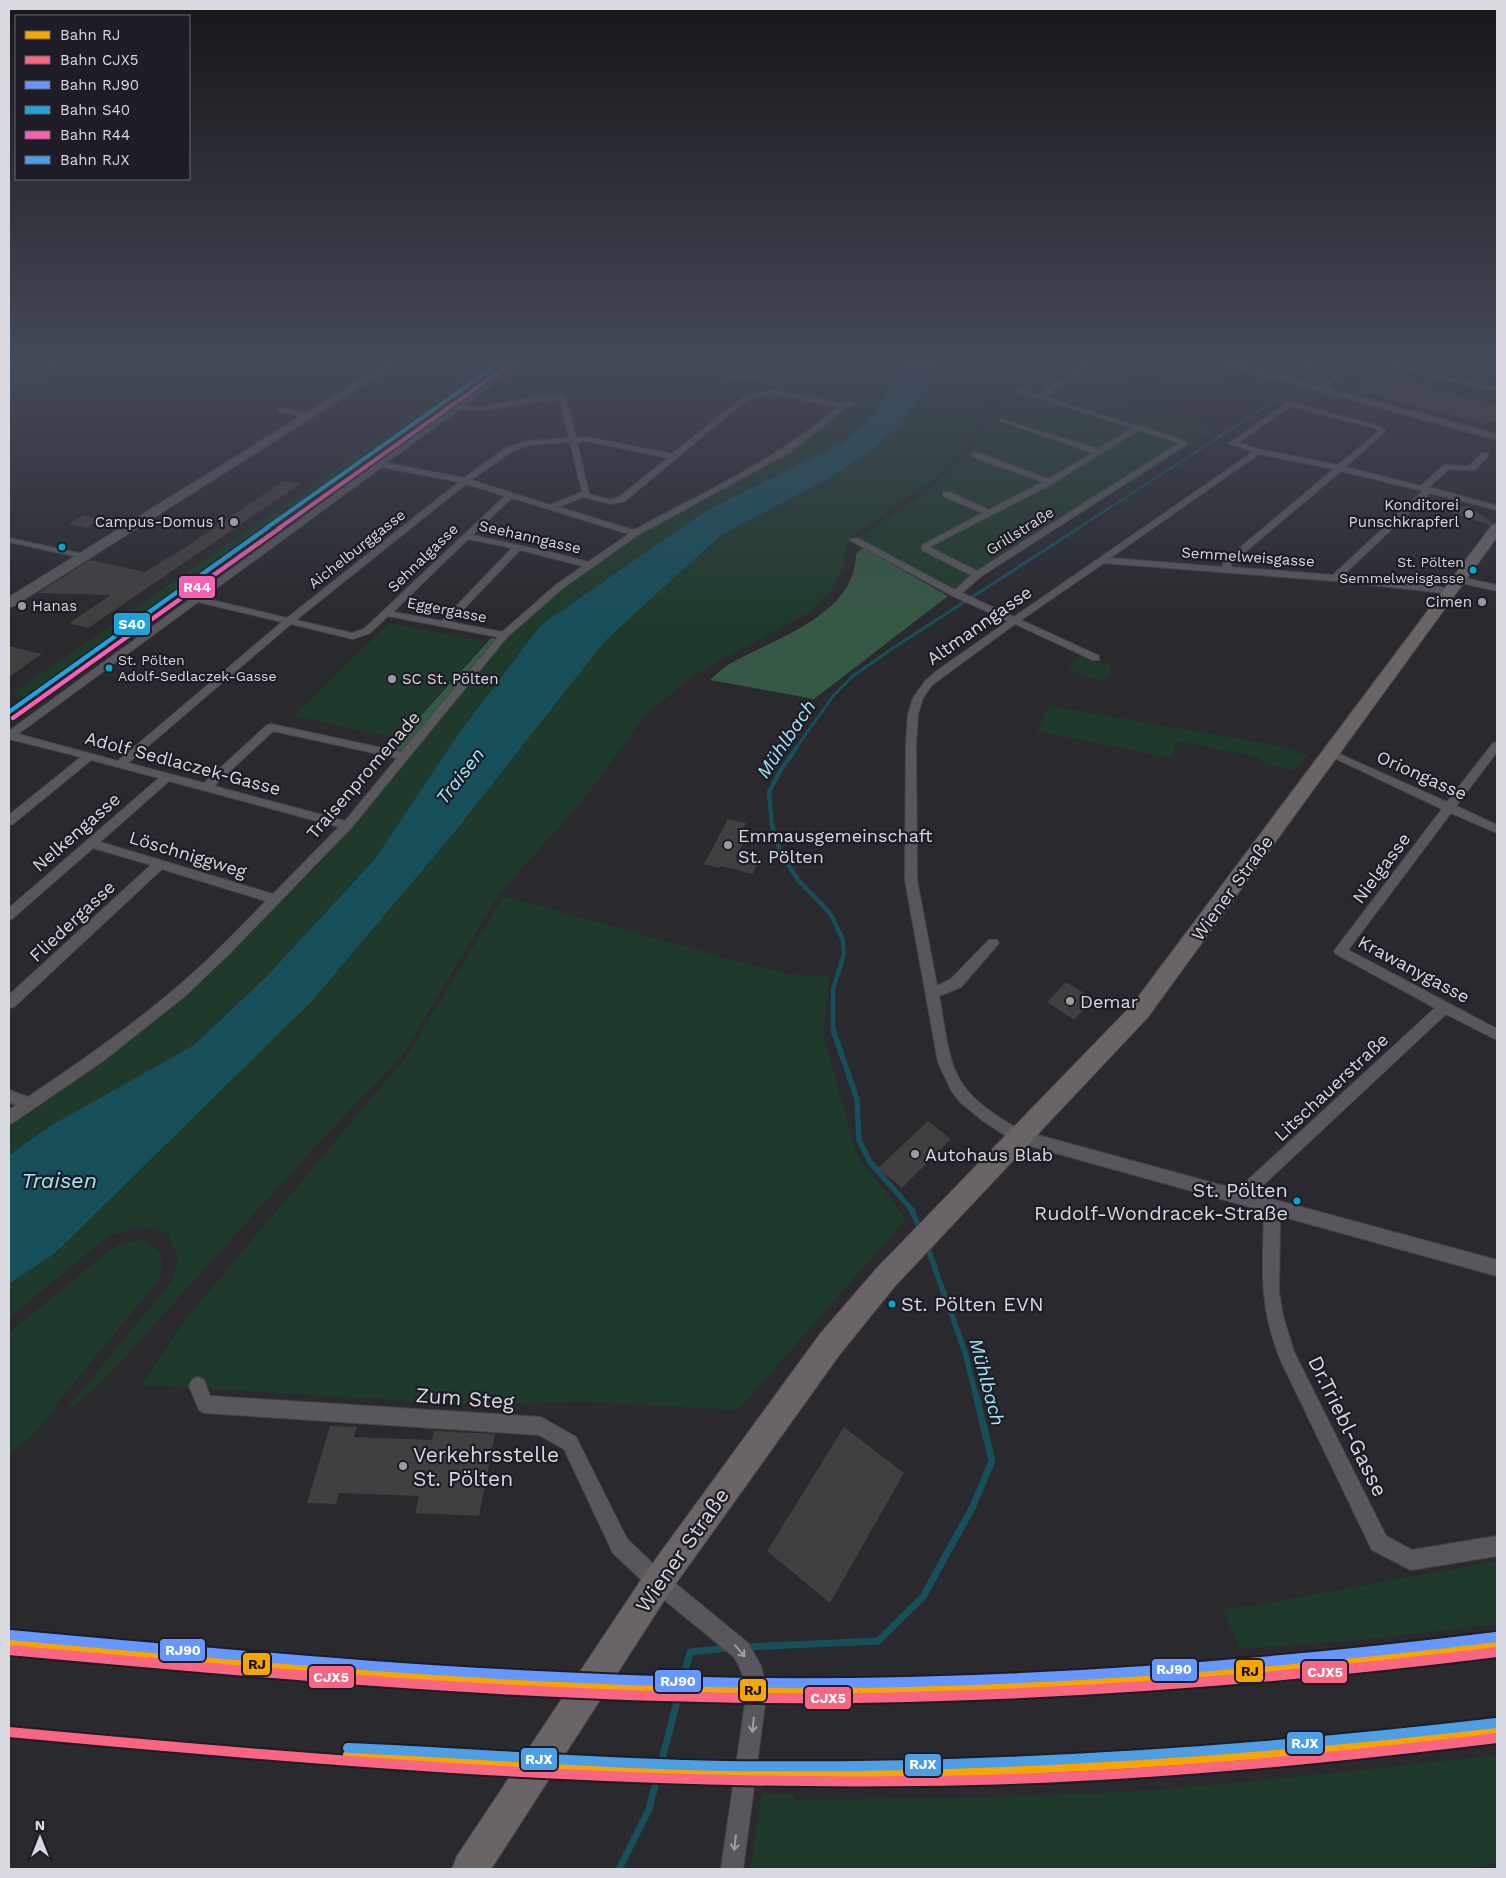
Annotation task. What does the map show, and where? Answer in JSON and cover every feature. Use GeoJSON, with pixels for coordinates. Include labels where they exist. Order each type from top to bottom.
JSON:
{"type":"FeatureCollection","features":[{"type":"Feature","properties":{"kind":"main road","name":"Wiener Straße"},"geometry":{"type":"LineString","coordinates":[[470,1869],[658,1582],[830,1344],[886,1278],[1140,1011],[1497,528]]}},
{"type":"Feature","properties":{"kind":"street"},"geometry":{"type":"LineString","coordinates":[[9,603],[256,449]]}},
{"type":"Feature","properties":{"kind":"street"},"geometry":{"type":"LineString","coordinates":[[9,736],[401,449]]}},
{"type":"Feature","properties":{"kind":"street","name":"Aichelburggasse"},"geometry":{"type":"LineString","coordinates":[[120,764],[290,620],[466,481],[513,449]]}},
{"type":"Feature","properties":{"kind":"street"},"geometry":{"type":"LineString","coordinates":[[576,449],[586,491],[584,495]]}},
{"type":"Feature","properties":{"kind":"street","name":"Aichelburggasse"},"geometry":{"type":"LineString","coordinates":[[634,449],[674,457]]}},
{"type":"Feature","properties":{"kind":"street","name":"Traisenpromenade"},"geometry":{"type":"LineString","coordinates":[[674,457],[684,449]]}},
{"type":"Feature","properties":{"kind":"street","name":"Traisenpromenade"},"geometry":{"type":"LineString","coordinates":[[9,1118],[98,1057],[180,992],[226,950],[347,825],[504,635],[531,610],[588,565],[635,533],[789,449]]}},
{"type":"Feature","properties":{"kind":"street"},"geometry":{"type":"LineString","coordinates":[[1088,449],[1098,452]]}},
{"type":"Feature","properties":{"kind":"street"},"geometry":{"type":"LineString","coordinates":[[977,575],[925,548],[926,545],[1049,482],[1104,449]]}},
{"type":"Feature","properties":{"kind":"street","name":"Grillstraße"},"geometry":{"type":"LineString","coordinates":[[956,594],[977,575],[1176,449]]}},
{"type":"Feature","properties":{"kind":"street"},"geometry":{"type":"LineString","coordinates":[[1252,449],[1426,488],[1497,508]]}},
{"type":"Feature","properties":{"kind":"street"},"geometry":{"type":"LineString","coordinates":[[1226,570],[1227,562],[1363,449]]}},
{"type":"Feature","properties":{"kind":"street","name":"Altmanngasse"},"geometry":{"type":"LineString","coordinates":[[1260,451],[941,672],[928,684],[918,698],[913,714],[911,745],[911,880],[945,1062],[958,1090],[998,1123],[1020,1137],[1497,1268]]}},
{"type":"Feature","properties":{"kind":"street"},"geometry":{"type":"LineString","coordinates":[[976,455],[1049,482]]}},
{"type":"Feature","properties":{"kind":"street"},"geometry":{"type":"LineString","coordinates":[[1335,578],[1447,467],[1471,468],[1485,455]]}},
{"type":"Feature","properties":{"kind":"street"},"geometry":{"type":"LineString","coordinates":[[551,507],[584,495],[610,502],[618,501],[674,457]]}},
{"type":"Feature","properties":{"kind":"street"},"geometry":{"type":"LineString","coordinates":[[380,464],[466,481],[635,533]]}},
{"type":"Feature","properties":{"kind":"street"},"geometry":{"type":"LineString","coordinates":[[946,494],[990,513]]}},
{"type":"Feature","properties":{"kind":"street","name":"Sehnalgasse"},"geometry":{"type":"LineString","coordinates":[[290,620],[353,636],[367,631],[510,495]]}},
{"type":"Feature","properties":{"kind":"street","name":"Seehanngasse"},"geometry":{"type":"LineString","coordinates":[[465,536],[588,565]]}},
{"type":"Feature","properties":{"kind":"street"},"geometry":{"type":"LineString","coordinates":[[9,540],[83,556]]}},
{"type":"Feature","properties":{"kind":"street"},"geometry":{"type":"LineString","coordinates":[[854,540],[956,594],[1096,658]]}},
{"type":"Feature","properties":{"kind":"street"},"geometry":{"type":"LineString","coordinates":[[444,624],[518,547]]}},
{"type":"Feature","properties":{"kind":"street","name":"Semmelweisgasse"},"geometry":{"type":"LineString","coordinates":[[1102,560],[1426,587],[1497,588]]}},
{"type":"Feature","properties":{"kind":"street"},"geometry":{"type":"LineString","coordinates":[[196,599],[290,620]]}},
{"type":"Feature","properties":{"kind":"street","name":"Eggergasse"},"geometry":{"type":"LineString","coordinates":[[386,612],[504,635]]}},
{"type":"Feature","properties":{"kind":"street"},"geometry":{"type":"LineString","coordinates":[[206,786],[271,727],[403,756]]}},
{"type":"Feature","properties":{"kind":"street","name":"Adolf Sedlaczek-Gasse"},"geometry":{"type":"LineString","coordinates":[[9,736],[206,786],[347,825]]}},
{"type":"Feature","properties":{"kind":"street","name":"Nielgasse"},"geometry":{"type":"LineString","coordinates":[[1340,951],[1449,806],[1497,746]]}},
{"type":"Feature","properties":{"kind":"street","name":"Oriongasse"},"geometry":{"type":"LineString","coordinates":[[1331,754],[1497,829]]}},
{"type":"Feature","properties":{"kind":"street"},"geometry":{"type":"LineString","coordinates":[[9,821],[89,756]]}},
{"type":"Feature","properties":{"kind":"street","name":"Nelkengasse"},"geometry":{"type":"LineString","coordinates":[[9,915],[167,776]]}},
{"type":"Feature","properties":{"kind":"street","name":"Löschniggweg"},"geometry":{"type":"LineString","coordinates":[[90,843],[275,899]]}},
{"type":"Feature","properties":{"kind":"street","name":"Fliedergasse"},"geometry":{"type":"LineString","coordinates":[[9,1004],[160,864]]}},
{"type":"Feature","properties":{"kind":"street"},"geometry":{"type":"LineString","coordinates":[[933,992],[956,983],[992,943]]}},
{"type":"Feature","properties":{"kind":"street","name":"Krawanygasse"},"geometry":{"type":"LineString","coordinates":[[1340,951],[1497,1035]]}},
{"type":"Feature","properties":{"kind":"street","name":"Litschauerstraße"},"geometry":{"type":"LineString","coordinates":[[1247,1199],[1254,1184],[1445,1007]]}},
{"type":"Feature","properties":{"kind":"street"},"geometry":{"type":"LineString","coordinates":[[9,1096],[30,1104]]}},
{"type":"Feature","properties":{"kind":"street","name":"Dr.Triebl-Gasse"},"geometry":{"type":"LineString","coordinates":[[1272,1206],[1270,1284],[1271,1301],[1276,1324],[1287,1354],[1379,1543],[1411,1560],[1497,1546]]}},
{"type":"Feature","properties":{"kind":"street","name":"Zum Steg"},"geometry":{"type":"LineString","coordinates":[[198,1386],[205,1404],[541,1426],[570,1443],[620,1546],[658,1582]]}},
{"type":"Feature","properties":{"kind":"street"},"geometry":{"type":"LineString","coordinates":[[658,1582],[741,1650],[754,1676],[755,1704],[732,1869]]}},
{"type":"Feature","properties":{"kind":"green space"},"geometry":{"type":"Polygon","coordinates":[[[365,449],[375,449],[24,697],[12,694],[365,449]]]}},
{"type":"Feature","properties":{"kind":"green space"},"geometry":{"type":"Polygon","coordinates":[[[794,449],[831,449],[707,510],[457,736],[375,859],[267,976],[194,1045],[50,1126],[9,1155],[9,1126],[70,1084],[166,1011],[313,871],[402,765],[414,745],[512,632],[565,587],[639,535],[675,513],[794,449]]]}},
{"type":"Feature","properties":{"kind":"green space"},"geometry":{"type":"Polygon","coordinates":[[[874,449],[963,449],[928,484],[853,535],[846,549],[843,568],[831,591],[809,613],[712,665],[688,680],[644,716],[585,798],[499,894],[403,1054],[299,1164],[107,1377],[71,1408],[69,1406],[171,1282],[179,1260],[168,1234],[158,1229],[139,1227],[107,1237],[9,1318],[9,1284],[54,1254],[453,834],[605,641],[721,535],[826,480],[874,449]]]}},
{"type":"Feature","properties":{"kind":"green space"},"geometry":{"type":"Polygon","coordinates":[[[970,449],[1185,449],[980,577],[957,597],[857,538],[901,510],[940,480],[970,449]]]}},
{"type":"Feature","properties":{"kind":"green space"},"geometry":{"type":"Polygon","coordinates":[[[863,548],[948,596],[814,699],[710,680],[728,665],[788,635],[827,610],[842,594],[852,576],[856,554],[863,548]]]}},
{"type":"Feature","properties":{"kind":"green space","name":"SC St. Pölten"},"geometry":{"type":"Polygon","coordinates":[[[389,623],[486,642],[399,739],[293,716],[389,623]]]}},
{"type":"Feature","properties":{"kind":"green space"},"geometry":{"type":"Polygon","coordinates":[[[491,638],[498,639],[403,753],[390,750],[491,638]]]}},
{"type":"Feature","properties":{"kind":"green space"},"geometry":{"type":"Polygon","coordinates":[[[1084,654],[1093,658],[1097,663],[1107,662],[1112,668],[1103,682],[1067,668],[1084,654]]]}},
{"type":"Feature","properties":{"kind":"green space"},"geometry":{"type":"Polygon","coordinates":[[[1049,706],[1264,743],[1308,755],[1294,771],[1260,761],[1261,758],[1178,741],[1171,758],[1037,731],[1049,706]]]}},
{"type":"Feature","properties":{"kind":"green space"},"geometry":{"type":"Polygon","coordinates":[[[504,896],[747,964],[793,975],[830,976],[823,1033],[857,1156],[906,1219],[738,1410],[583,1402],[481,1405],[142,1385],[188,1316],[407,1056],[504,896]]]}},
{"type":"Feature","properties":{"kind":"green space"},"geometry":{"type":"Polygon","coordinates":[[[141,1240],[154,1247],[161,1256],[162,1267],[158,1281],[59,1401],[38,1430],[9,1454],[9,1333],[109,1251],[121,1244],[141,1240]]]}},
{"type":"Feature","properties":{"kind":"green space"},"geometry":{"type":"Polygon","coordinates":[[[1497,1561],[1497,1624],[1371,1639],[1240,1649],[1223,1609],[1257,1605],[1497,1561]]]}},
{"type":"Feature","properties":{"kind":"green space"},"geometry":{"type":"Polygon","coordinates":[[[1497,1755],[1497,1863],[1468,1869],[750,1869],[762,1793],[795,1794],[795,1800],[980,1797],[1120,1792],[1249,1782],[1497,1755]]]}},
{"type":"Feature","properties":{"kind":"water","name":"Traisen"},"geometry":{"type":"Polygon","coordinates":[[[831,449],[874,449],[826,480],[721,535],[605,641],[453,834],[311,1002],[54,1254],[9,1284],[9,1155],[50,1126],[194,1045],[267,976],[375,859],[457,736],[541,625],[707,510],[831,449]]]}},
{"type":"Feature","properties":{"kind":"building"},"geometry":{"type":"Polygon","coordinates":[[[283,481],[300,484],[88,628],[69,623],[111,595],[38,593],[90,560],[145,572],[171,557],[283,481]]]}},
{"type":"Feature","properties":{"kind":"building","name":"Konditorei Punschkrapferl"},"geometry":{"type":"Polygon","coordinates":[[[1468,506],[1493,523],[1490,525],[1442,510],[1468,506]]]}},
{"type":"Feature","properties":{"kind":"building"},"geometry":{"type":"Polygon","coordinates":[[[83,515],[101,519],[87,528],[69,524],[83,515]]]}},
{"type":"Feature","properties":{"kind":"building"},"geometry":{"type":"Polygon","coordinates":[[[9,646],[42,654],[9,677],[9,646]]]}},
{"type":"Feature","properties":{"kind":"building","name":"Emmausgemeinschaft St. Pölten"},"geometry":{"type":"Polygon","coordinates":[[[728,819],[746,823],[742,831],[749,832],[735,858],[757,864],[753,874],[704,864],[728,819]]]}},
{"type":"Feature","properties":{"kind":"building","name":"Demar"},"geometry":{"type":"Polygon","coordinates":[[[1066,982],[1094,999],[1074,1020],[1047,1002],[1066,982]]]}},
{"type":"Feature","properties":{"kind":"building","name":"Autohaus Blab"},"geometry":{"type":"Polygon","coordinates":[[[928,1121],[951,1139],[902,1188],[878,1168],[928,1121]]]}},
{"type":"Feature","properties":{"kind":"building","name":"Verkehrsstelle St. Pölten"},"geometry":{"type":"Polygon","coordinates":[[[330,1426],[357,1427],[354,1437],[432,1440],[434,1431],[495,1434],[479,1516],[415,1513],[419,1496],[339,1493],[336,1504],[307,1503],[330,1426]]]}},
{"type":"Feature","properties":{"kind":"building"},"geometry":{"type":"Polygon","coordinates":[[[844,1427],[904,1473],[830,1603],[767,1551],[844,1427]]]}},
{"type":"Feature","properties":{"kind":"waterway","name":"Mühlbach"},"geometry":{"type":"LineString","coordinates":[[1077,529],[1201,449]]}},
{"type":"Feature","properties":{"kind":"waterway","name":"Mühlbach"},"geometry":{"type":"LineString","coordinates":[[796,748],[833,696],[853,676],[893,648],[1079,528]]}},
{"type":"Feature","properties":{"kind":"waterway","name":"Mühlbach"},"geometry":{"type":"LineString","coordinates":[[797,747],[780,771],[769,792],[772,825],[781,854],[799,881],[830,913],[843,940],[844,954],[833,989],[833,1030]]}},
{"type":"Feature","properties":{"kind":"waterway","name":"Mühlbach"},"geometry":{"type":"LineString","coordinates":[[833,1030],[857,1099],[859,1140],[870,1162],[912,1210],[920,1230]]}},
{"type":"Feature","properties":{"kind":"waterway","name":"Mühlbach"},"geometry":{"type":"LineString","coordinates":[[927,1246],[965,1352],[977,1400]]}},
{"type":"Feature","properties":{"kind":"waterway","name":"Mühlbach"},"geometry":{"type":"LineString","coordinates":[[746,1647],[878,1641],[923,1597],[972,1508],[992,1461],[977,1399]]}},
{"type":"Feature","properties":{"kind":"waterway","name":"Mühlbach"},"geometry":{"type":"LineString","coordinates":[[619,1869],[649,1809],[690,1652],[728,1648]]}},
{"type":"Feature","properties":{"kind":"rail line","name":"S40"},"geometry":{"type":"LineString","coordinates":[[9,712],[379,449]]}},
{"type":"Feature","properties":{"kind":"rail line","name":"R44"},"geometry":{"type":"LineString","coordinates":[[13,718],[391,449]]}},
{"type":"Feature","properties":{"kind":"rail line","name":"RJ90"},"geometry":{"type":"LineString","coordinates":[[10,1635],[292,1660],[481,1673],[764,1683],[948,1681],[1131,1673],[1314,1658],[1496,1637]]}},
{"type":"Feature","properties":{"kind":"rail line","name":"RJ"},"geometry":{"type":"LineString","coordinates":[[9,1642],[386,1674],[575,1685],[764,1690],[948,1688],[1132,1680],[1315,1665],[1497,1644]]}},
{"type":"Feature","properties":{"kind":"rail line","name":"CJX5"},"geometry":{"type":"LineString","coordinates":[[9,1650],[386,1682],[575,1692],[764,1698],[948,1696],[1132,1688],[1315,1673],[1497,1652]]}},
{"type":"Feature","properties":{"kind":"rail line","name":"RJX"},"geometry":{"type":"LineString","coordinates":[[348,1748],[565,1761],[723,1766],[876,1766],[1054,1760],[1231,1750],[1496,1723]]}},
{"type":"Feature","properties":{"kind":"rail line","name":"RJ"},"geometry":{"type":"LineString","coordinates":[[348,1755],[533,1767],[660,1772],[876,1774],[1143,1764],[1320,1750],[1497,1730]]}},
{"type":"Feature","properties":{"kind":"rail line","name":"CJX5"},"geometry":{"type":"LineString","coordinates":[[9,1732],[342,1761],[676,1779],[788,1781],[974,1780],[1124,1774],[1348,1755],[1497,1738]]}},
{"type":"Feature","properties":{"kind":"place","name":"Konditorei Punschkrapferl"},"geometry":{"type":"Point","coordinates":[1469,514]}},
{"type":"Feature","properties":{"kind":"place","name":"Campus-Domus 1"},"geometry":{"type":"Point","coordinates":[234,522]}},
{"type":"Feature","properties":{"kind":"place","name":"St. Pölten Semmelweisgasse"},"geometry":{"type":"Point","coordinates":[1473,570]}},
{"type":"Feature","properties":{"kind":"place","name":"Cimen"},"geometry":{"type":"Point","coordinates":[1482,602]}},
{"type":"Feature","properties":{"kind":"place","name":"Hanas"},"geometry":{"type":"Point","coordinates":[22,606]}},
{"type":"Feature","properties":{"kind":"place","name":"St. Pölten Adolf-Sedlaczek-Gasse"},"geometry":{"type":"Point","coordinates":[109,668]}},
{"type":"Feature","properties":{"kind":"place","name":"SC St. Pölten"},"geometry":{"type":"Point","coordinates":[392,679]}},
{"type":"Feature","properties":{"kind":"place","name":"Emmausgemeinschaft St. Pölten"},"geometry":{"type":"Point","coordinates":[728,845]}},
{"type":"Feature","properties":{"kind":"place","name":"Demar"},"geometry":{"type":"Point","coordinates":[1070,1001]}},
{"type":"Feature","properties":{"kind":"place","name":"Autohaus Blab"},"geometry":{"type":"Point","coordinates":[915,1154]}},
{"type":"Feature","properties":{"kind":"place","name":"St. Pölten Rudolf-Wondracek-Straße"},"geometry":{"type":"Point","coordinates":[1297,1201]}},
{"type":"Feature","properties":{"kind":"place","name":"St. Pölten EVN"},"geometry":{"type":"Point","coordinates":[892,1304]}},
{"type":"Feature","properties":{"kind":"place","name":"Verkehrsstelle St. Pölten"},"geometry":{"type":"Point","coordinates":[403,1466]}}]}
